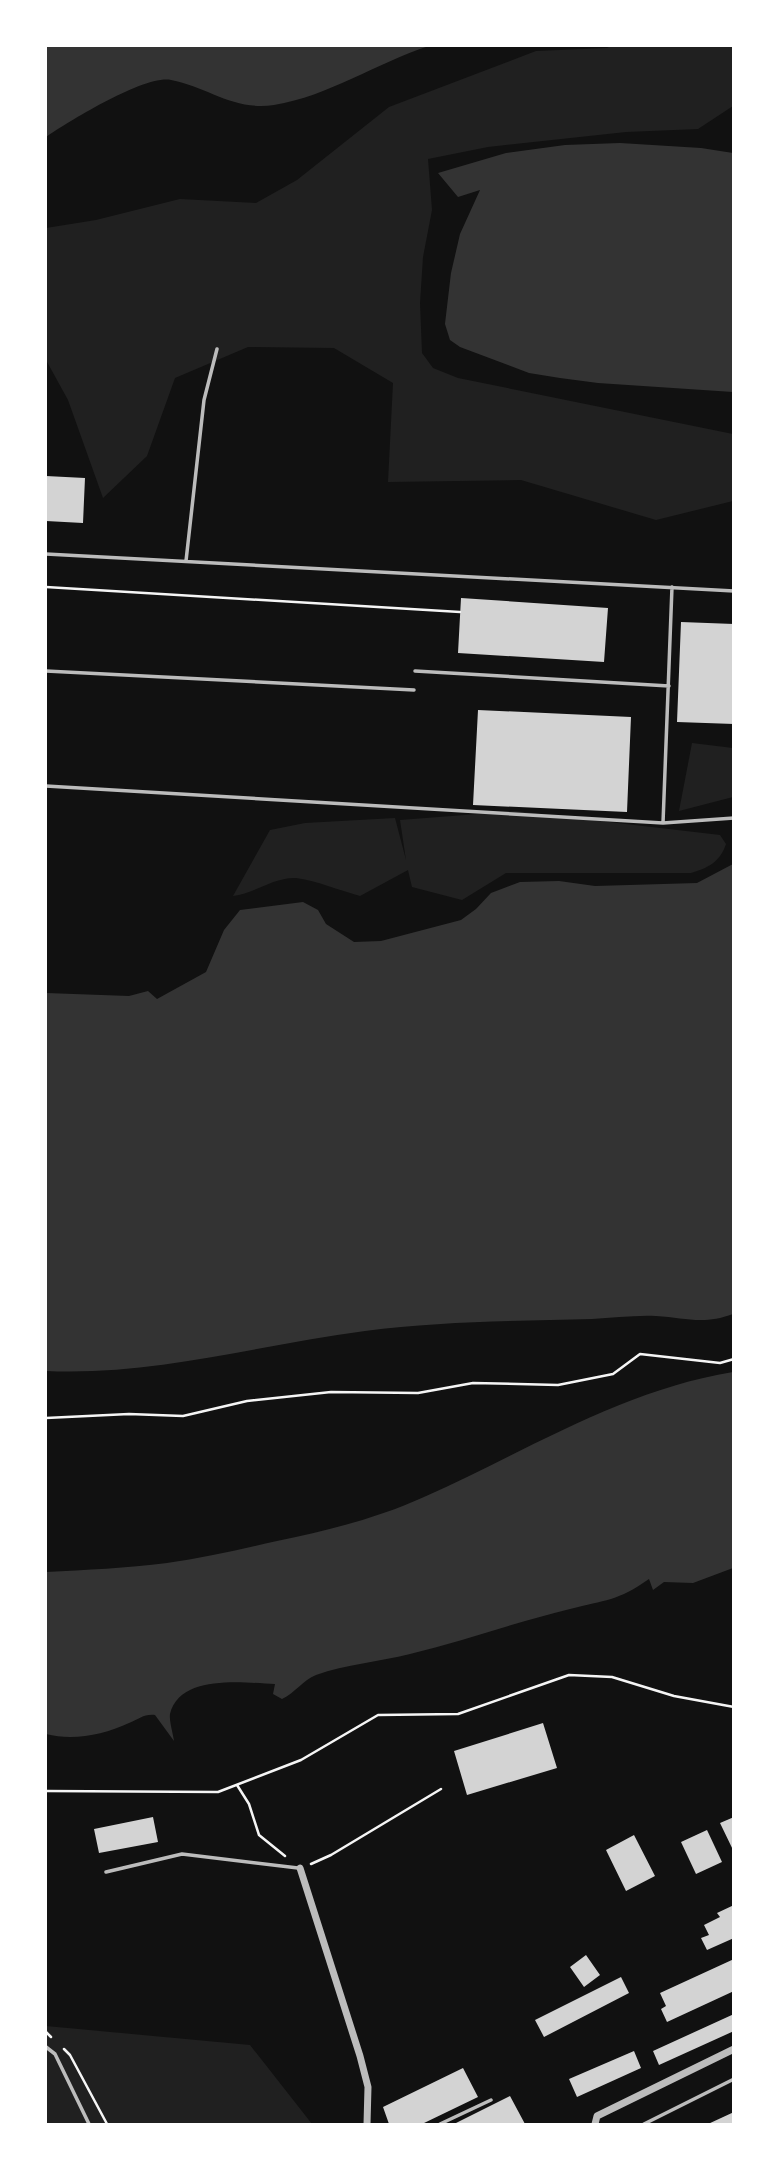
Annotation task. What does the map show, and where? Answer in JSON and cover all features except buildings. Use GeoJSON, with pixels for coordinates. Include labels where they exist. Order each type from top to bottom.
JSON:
{"type":"FeatureCollection","features":[{"type":"Feature","properties":{"kind":"street"},"geometry":{"type":"LineString","coordinates":[[300,1868],[360,2056],[368,2087],[367,2124]]}},
{"type":"Feature","properties":{"kind":"street"},"geometry":{"type":"LineString","coordinates":[[594,2124],[597,2116],[733,2049]]}},
{"type":"Feature","properties":{"kind":"lane"},"geometry":{"type":"LineString","coordinates":[[186,561],[204,400],[217,349]]}},
{"type":"Feature","properties":{"kind":"lane"},"geometry":{"type":"LineString","coordinates":[[46,554],[733,591]]}},
{"type":"Feature","properties":{"kind":"lane"},"geometry":{"type":"LineString","coordinates":[[663,823],[672,587]]}},
{"type":"Feature","properties":{"kind":"lane"},"geometry":{"type":"LineString","coordinates":[[46,671],[414,690]]}},
{"type":"Feature","properties":{"kind":"lane"},"geometry":{"type":"LineString","coordinates":[[415,671],[668,686]]}},
{"type":"Feature","properties":{"kind":"lane"},"geometry":{"type":"LineString","coordinates":[[46,786],[663,823],[733,818]]}},
{"type":"Feature","properties":{"kind":"lane"},"geometry":{"type":"LineString","coordinates":[[106,1872],[182,1854],[300,1868]]}},
{"type":"Feature","properties":{"kind":"lane"},"geometry":{"type":"LineString","coordinates":[[46,2048],[55,2054],[89,2124]]}},
{"type":"Feature","properties":{"kind":"lane"},"geometry":{"type":"LineString","coordinates":[[643,2124],[733,2079]]}},
{"type":"Feature","properties":{"kind":"lane"},"geometry":{"type":"LineString","coordinates":[[440,2124],[491,2100]]}},
{"type":"Feature","properties":{"kind":"path"},"geometry":{"type":"LineString","coordinates":[[46,587],[460,612]]}},
{"type":"Feature","properties":{"kind":"path"},"geometry":{"type":"LineString","coordinates":[[46,1418],[129,1414],[183,1416],[247,1401],[331,1392],[418,1393],[473,1383],[558,1385],[613,1374],[640,1354],[720,1363],[733,1359]]}},
{"type":"Feature","properties":{"kind":"path"},"geometry":{"type":"LineString","coordinates":[[46,1791],[218,1792],[301,1760],[377,1715],[458,1714],[569,1675],[611,1677],[674,1696],[733,1707]]}},
{"type":"Feature","properties":{"kind":"path"},"geometry":{"type":"LineString","coordinates":[[237,1785],[248,1804],[259,1835],[300,1868],[331,1855],[441,1789]]}},
{"type":"Feature","properties":{"kind":"path"},"geometry":{"type":"LineString","coordinates":[[46,2032],[54,2040]]}},
{"type":"Feature","properties":{"kind":"path"},"geometry":{"type":"LineString","coordinates":[[62,2047],[70,2055],[107,2124]]}},
{"type":"Feature","properties":{"kind":"shaded area"},"geometry":{"type":"Polygon","coordinates":[[[46,46],[429,46],[333,87],[274,105],[246,105],[184,83],[159,80],[107,101],[46,137],[46,46]]]}},
{"type":"Feature","properties":{"kind":"shaded area"},"geometry":{"type":"Polygon","coordinates":[[[611,46],[733,46],[733,106],[698,129],[626,132],[488,147],[428,159],[432,210],[423,257],[420,303],[422,353],[433,368],[458,378],[733,434],[733,501],[656,520],[521,480],[388,482],[393,383],[334,348],[248,347],[175,378],[147,456],[103,498],[68,400],[46,360],[46,228],[96,220],[180,199],[256,203],[297,180],[389,107],[536,51],[611,46]]]}},
{"type":"Feature","properties":{"kind":"shaded area"},"geometry":{"type":"Polygon","coordinates":[[[620,143],[701,148],[733,153],[733,392],[598,383],[529,373],[460,347],[450,340],[445,324],[451,273],[460,234],[480,190],[458,197],[438,173],[506,153],[565,145],[620,143]]]}},
{"type":"Feature","properties":{"kind":"shaded area"},"geometry":{"type":"Polygon","coordinates":[[[692,743],[733,748],[733,797],[679,811],[692,743]]]}},
{"type":"Feature","properties":{"kind":"shaded area"},"geometry":{"type":"Polygon","coordinates":[[[515,811],[720,835],[726,844],[713,863],[691,873],[506,873],[462,900],[412,887],[408,870],[360,896],[320,883],[288,878],[233,896],[270,830],[305,823],[395,818],[406,860],[400,820],[515,811]]]}},
{"type":"Feature","properties":{"kind":"shaded area"},"geometry":{"type":"Polygon","coordinates":[[[733,864],[733,1314],[704,1320],[640,1316],[422,1325],[365,1331],[126,1369],[46,1371],[46,993],[129,996],[148,991],[157,999],[206,972],[224,930],[240,910],[303,902],[318,910],[326,924],[354,942],[381,941],[461,920],[491,893],[520,882],[559,881],[595,886],[697,883],[733,864]]]}},
{"type":"Feature","properties":{"kind":"shaded area"},"geometry":{"type":"Polygon","coordinates":[[[733,1372],[733,1568],[693,1583],[664,1582],[653,1590],[649,1579],[611,1599],[430,1649],[327,1671],[311,1677],[282,1699],[273,1694],[275,1684],[232,1682],[200,1686],[176,1701],[170,1714],[174,1741],[155,1715],[144,1716],[109,1731],[88,1736],[46,1734],[46,1572],[122,1568],[181,1561],[352,1523],[424,1497],[613,1408],[692,1381],[733,1372]]]}},
{"type":"Feature","properties":{"kind":"shaded area"},"geometry":{"type":"Polygon","coordinates":[[[46,2026],[250,2045],[312,2124],[46,2124],[46,2026]]]}}]}
